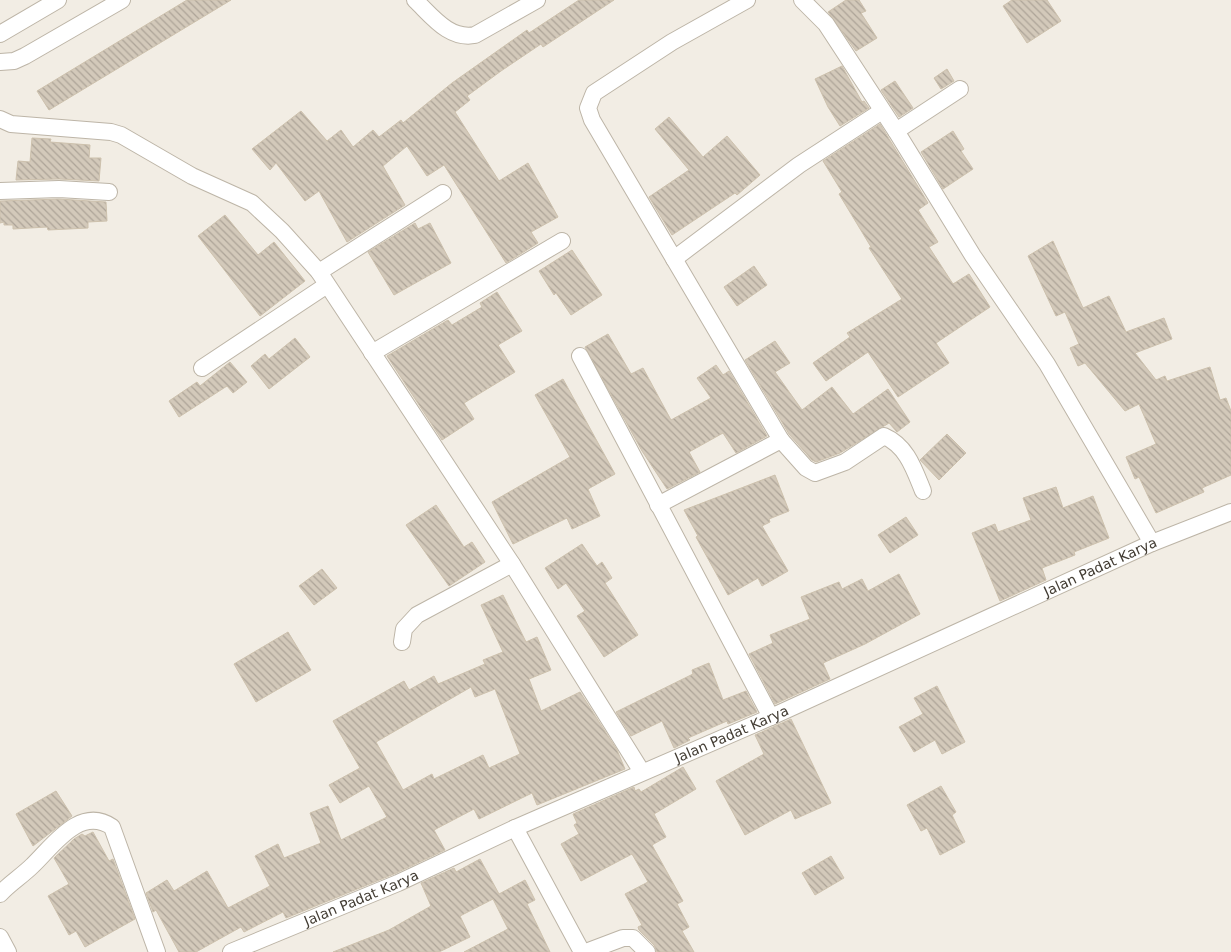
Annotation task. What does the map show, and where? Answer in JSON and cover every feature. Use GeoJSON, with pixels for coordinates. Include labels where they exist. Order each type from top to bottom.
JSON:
{"type":"FeatureCollection","features":[{"type":"Feature","properties":{"kind":"street"},"geometry":{"type":"LineString","coordinates":[[0,34],[58,0]]}},
{"type":"Feature","properties":{"kind":"street"},"geometry":{"type":"LineString","coordinates":[[0,62],[14,61],[122,0]]}},
{"type":"Feature","properties":{"kind":"street"},"geometry":{"type":"LineString","coordinates":[[414,0],[450,32],[459,36],[475,35],[537,0]]}},
{"type":"Feature","properties":{"kind":"street"},"geometry":{"type":"LineString","coordinates":[[747,0],[672,42],[594,93],[588,108],[592,120],[781,440],[806,468],[815,474],[845,462],[884,436],[893,440],[907,454],[923,491]]}},
{"type":"Feature","properties":{"kind":"street"},"geometry":{"type":"LineString","coordinates":[[802,0],[826,24],[896,131],[973,256],[1065,392],[1152,543]]}},
{"type":"Feature","properties":{"kind":"street"},"geometry":{"type":"LineString","coordinates":[[896,131],[960,90]]}},
{"type":"Feature","properties":{"kind":"street"},"geometry":{"type":"LineString","coordinates":[[674,259],[800,165],[882,111]]}},
{"type":"Feature","properties":{"kind":"street"},"geometry":{"type":"LineString","coordinates":[[0,119],[11,124],[111,132],[121,135],[192,176],[252,203],[282,231],[323,279],[372,352],[512,564],[642,772]]}},
{"type":"Feature","properties":{"kind":"street"},"geometry":{"type":"LineString","coordinates":[[0,192],[59,189],[109,192]]}},
{"type":"Feature","properties":{"kind":"street"},"geometry":{"type":"LineString","coordinates":[[202,368],[444,193]]}},
{"type":"Feature","properties":{"kind":"street"},"geometry":{"type":"LineString","coordinates":[[372,352],[562,241]]}},
{"type":"Feature","properties":{"kind":"street"},"geometry":{"type":"LineString","coordinates":[[580,356],[771,718]]}},
{"type":"Feature","properties":{"kind":"street"},"geometry":{"type":"LineString","coordinates":[[658,505],[781,440]]}},
{"type":"Feature","properties":{"kind":"street","name":"Jalan Padat Karya"},"geometry":{"type":"LineString","coordinates":[[231,952],[398,884],[515,828],[771,718],[1152,543],[1231,512]]}},
{"type":"Feature","properties":{"kind":"street"},"geometry":{"type":"LineString","coordinates":[[402,642],[404,629],[417,615],[512,564]]}},
{"type":"Feature","properties":{"kind":"street"},"geometry":{"type":"LineString","coordinates":[[0,894],[32,866],[58,837],[73,826],[90,821],[103,821],[112,827],[157,952]]}},
{"type":"Feature","properties":{"kind":"street"},"geometry":{"type":"LineString","coordinates":[[515,828],[582,952]]}},
{"type":"Feature","properties":{"kind":"street"},"geometry":{"type":"LineString","coordinates":[[0,937],[8,952]]}},
{"type":"Feature","properties":{"kind":"street"},"geometry":{"type":"LineString","coordinates":[[586,952],[623,938],[633,938],[648,952]]}},
{"type":"Feature","properties":{"kind":"building"},"geometry":{"type":"Polygon","coordinates":[[[187,0],[231,0],[49,110],[37,91],[187,0]]]}},
{"type":"Feature","properties":{"kind":"building"},"geometry":{"type":"Polygon","coordinates":[[[579,0],[614,0],[543,47],[541,44],[501,71],[467,96],[470,100],[455,112],[499,181],[528,163],[558,217],[531,232],[538,243],[506,263],[444,165],[427,176],[407,146],[383,166],[405,205],[347,242],[319,191],[305,201],[276,163],[270,170],[252,149],[301,111],[327,141],[341,130],[353,147],[373,130],[379,137],[401,120],[403,123],[452,83],[527,30],[529,33],[579,0]]]}},
{"type":"Feature","properties":{"kind":"building"},"geometry":{"type":"Polygon","coordinates":[[[846,0],[859,0],[866,11],[861,13],[877,38],[856,51],[828,12],[846,0]]]}},
{"type":"Feature","properties":{"kind":"building"},"geometry":{"type":"Polygon","coordinates":[[[1012,0],[1047,0],[1061,21],[1027,43],[1003,6],[1012,0]]]}},
{"type":"Feature","properties":{"kind":"building"},"geometry":{"type":"Polygon","coordinates":[[[842,66],[862,102],[864,101],[869,108],[840,126],[828,107],[815,79],[842,66]]]}},
{"type":"Feature","properties":{"kind":"building"},"geometry":{"type":"Polygon","coordinates":[[[947,69],[954,81],[941,89],[934,78],[947,69]]]}},
{"type":"Feature","properties":{"kind":"building"},"geometry":{"type":"Polygon","coordinates":[[[895,81],[913,108],[899,117],[881,90],[895,81]]]}},
{"type":"Feature","properties":{"kind":"building"},"geometry":{"type":"Polygon","coordinates":[[[669,117],[703,157],[727,136],[760,175],[737,195],[735,193],[672,235],[649,197],[689,170],[655,129],[669,117]]]}},
{"type":"Feature","properties":{"kind":"building"},"geometry":{"type":"Polygon","coordinates":[[[880,124],[928,203],[918,210],[938,242],[929,247],[953,284],[969,274],[990,307],[936,343],[949,363],[898,397],[868,352],[826,381],[813,363],[850,337],[847,333],[902,299],[869,248],[871,247],[839,194],[842,192],[823,161],[880,124]]]}},
{"type":"Feature","properties":{"kind":"building"},"geometry":{"type":"Polygon","coordinates":[[[953,131],[964,149],[961,151],[973,169],[943,189],[921,152],[953,131]]]}},
{"type":"Feature","properties":{"kind":"building"},"geometry":{"type":"Polygon","coordinates":[[[32,138],[51,139],[50,142],[90,145],[89,158],[101,158],[99,181],[59,179],[16,180],[18,161],[30,162],[32,138]]]}},
{"type":"Feature","properties":{"kind":"building"},"geometry":{"type":"Polygon","coordinates":[[[59,199],[106,202],[107,221],[88,222],[88,228],[48,230],[47,227],[13,229],[13,225],[4,225],[4,222],[0,223],[0,201],[59,199]]]}},
{"type":"Feature","properties":{"kind":"building"},"geometry":{"type":"Polygon","coordinates":[[[225,215],[258,255],[274,242],[305,281],[260,316],[198,236],[225,215]]]}},
{"type":"Feature","properties":{"kind":"building"},"geometry":{"type":"Polygon","coordinates":[[[415,223],[418,229],[430,223],[451,263],[394,295],[368,252],[415,223]]]}},
{"type":"Feature","properties":{"kind":"building"},"geometry":{"type":"Polygon","coordinates":[[[1053,241],[1083,308],[1109,296],[1126,332],[1164,318],[1172,339],[1135,353],[1156,380],[1165,376],[1167,381],[1210,367],[1220,400],[1226,398],[1231,411],[1231,475],[1202,488],[1204,492],[1156,513],[1139,477],[1135,479],[1126,457],[1156,444],[1139,404],[1125,411],[1085,363],[1078,366],[1070,348],[1079,344],[1065,312],[1056,316],[1028,256],[1053,241]]]}},
{"type":"Feature","properties":{"kind":"building"},"geometry":{"type":"Polygon","coordinates":[[[572,250],[602,295],[571,315],[556,293],[554,295],[539,271],[572,250]]]}},
{"type":"Feature","properties":{"kind":"building"},"geometry":{"type":"Polygon","coordinates":[[[754,266],[767,285],[737,306],[724,287],[754,266]]]}},
{"type":"Feature","properties":{"kind":"building"},"geometry":{"type":"Polygon","coordinates":[[[497,292],[522,331],[498,345],[515,372],[464,403],[474,419],[442,440],[387,356],[448,320],[452,325],[482,307],[480,303],[497,292]]]}},
{"type":"Feature","properties":{"kind":"building"},"geometry":{"type":"Polygon","coordinates":[[[608,334],[631,374],[643,368],[671,420],[711,398],[697,378],[716,365],[723,375],[729,371],[767,436],[736,453],[723,433],[689,452],[700,472],[667,489],[642,451],[585,347],[608,334]]]}},
{"type":"Feature","properties":{"kind":"building"},"geometry":{"type":"Polygon","coordinates":[[[295,338],[310,357],[269,389],[251,366],[265,354],[269,359],[295,338]]]}},
{"type":"Feature","properties":{"kind":"building"},"geometry":{"type":"Polygon","coordinates":[[[775,341],[790,363],[775,372],[802,410],[832,387],[853,414],[888,389],[910,422],[897,432],[889,423],[840,453],[816,462],[812,460],[789,434],[745,360],[775,341]]]}},
{"type":"Feature","properties":{"kind":"building"},"geometry":{"type":"Polygon","coordinates":[[[230,362],[247,382],[233,393],[227,386],[179,417],[169,401],[197,382],[200,386],[230,362]]]}},
{"type":"Feature","properties":{"kind":"building"},"geometry":{"type":"Polygon","coordinates":[[[563,379],[615,474],[588,489],[600,516],[572,529],[567,518],[513,544],[492,502],[570,457],[535,395],[563,379]]]}},
{"type":"Feature","properties":{"kind":"building"},"geometry":{"type":"Polygon","coordinates":[[[947,434],[966,453],[939,480],[920,460],[947,434]]]}},
{"type":"Feature","properties":{"kind":"building"},"geometry":{"type":"Polygon","coordinates":[[[775,475],[789,511],[769,519],[770,522],[762,526],[788,571],[762,586],[758,578],[728,595],[696,537],[698,536],[684,510],[775,475]]]}},
{"type":"Feature","properties":{"kind":"building"},"geometry":{"type":"Polygon","coordinates":[[[1056,487],[1063,508],[1093,496],[1109,538],[1074,552],[1075,555],[1042,568],[1046,580],[1000,601],[972,533],[995,524],[998,532],[1031,520],[1023,498],[1056,487]]]}},
{"type":"Feature","properties":{"kind":"building"},"geometry":{"type":"Polygon","coordinates":[[[436,505],[464,547],[472,542],[485,562],[449,586],[406,525],[436,505]]]}},
{"type":"Feature","properties":{"kind":"building"},"geometry":{"type":"Polygon","coordinates":[[[906,517],[918,535],[890,553],[878,535],[906,517]]]}},
{"type":"Feature","properties":{"kind":"building"},"geometry":{"type":"Polygon","coordinates":[[[582,544],[597,566],[602,562],[612,578],[605,583],[638,635],[604,657],[577,616],[585,611],[566,583],[558,589],[545,568],[582,544]]]}},
{"type":"Feature","properties":{"kind":"building"},"geometry":{"type":"Polygon","coordinates":[[[322,569],[337,588],[314,605],[299,586],[322,569]]]}},
{"type":"Feature","properties":{"kind":"building"},"geometry":{"type":"Polygon","coordinates":[[[899,574],[920,614],[865,644],[823,663],[830,679],[775,704],[749,654],[773,643],[770,635],[810,619],[801,597],[839,582],[842,589],[862,579],[868,591],[899,574]]]}},
{"type":"Feature","properties":{"kind":"building"},"geometry":{"type":"Polygon","coordinates":[[[503,595],[526,642],[537,637],[551,670],[529,679],[541,711],[580,692],[617,750],[625,769],[537,805],[532,793],[479,819],[474,809],[434,830],[445,850],[394,874],[286,918],[283,912],[244,932],[241,927],[196,952],[179,952],[156,910],[153,912],[146,893],[167,880],[174,891],[207,871],[228,908],[270,886],[255,856],[278,844],[284,858],[321,843],[310,813],[328,806],[341,840],[387,817],[369,786],[340,803],[329,785],[360,768],[333,721],[404,681],[409,690],[434,676],[438,684],[485,664],[483,660],[503,652],[481,605],[503,595]],[[471,687],[376,742],[403,790],[432,774],[434,779],[483,755],[489,768],[520,754],[495,689],[475,697],[471,687]]]}},
{"type":"Feature","properties":{"kind":"building"},"geometry":{"type":"Polygon","coordinates":[[[288,632],[311,670],[256,702],[234,664],[288,632]]]}},
{"type":"Feature","properties":{"kind":"building"},"geometry":{"type":"Polygon","coordinates":[[[709,663],[723,700],[746,691],[757,712],[728,724],[727,721],[688,738],[690,740],[674,748],[662,721],[631,736],[616,712],[693,674],[692,670],[709,663]]]}},
{"type":"Feature","properties":{"kind":"building"},"geometry":{"type":"Polygon","coordinates":[[[937,686],[965,742],[942,754],[935,740],[914,752],[899,727],[923,714],[914,698],[937,686]]]}},
{"type":"Feature","properties":{"kind":"building"},"geometry":{"type":"Polygon","coordinates":[[[791,719],[831,803],[795,819],[791,810],[745,835],[716,781],[764,754],[755,735],[791,719]]]}},
{"type":"Feature","properties":{"kind":"building"},"geometry":{"type":"Polygon","coordinates":[[[683,767],[696,789],[654,814],[666,837],[652,845],[683,901],[677,904],[689,927],[682,931],[694,952],[657,952],[654,945],[639,930],[638,927],[642,925],[625,894],[648,882],[632,854],[581,881],[561,844],[579,834],[574,825],[577,823],[573,814],[634,787],[635,791],[639,789],[641,792],[683,767]]]}},
{"type":"Feature","properties":{"kind":"building"},"geometry":{"type":"Polygon","coordinates":[[[941,786],[956,812],[952,815],[965,842],[940,855],[927,828],[921,831],[907,805],[941,786]]]}},
{"type":"Feature","properties":{"kind":"building"},"geometry":{"type":"Polygon","coordinates":[[[56,791],[72,816],[33,846],[16,814],[56,791]]]}},
{"type":"Feature","properties":{"kind":"building"},"geometry":{"type":"Polygon","coordinates":[[[93,832],[109,861],[113,859],[135,919],[85,947],[76,931],[69,935],[48,896],[69,884],[54,858],[74,839],[82,834],[85,836],[93,832]]]}},
{"type":"Feature","properties":{"kind":"building"},"geometry":{"type":"Polygon","coordinates":[[[831,856],[844,878],[815,895],[802,873],[831,856]]]}},
{"type":"Feature","properties":{"kind":"building"},"geometry":{"type":"Polygon","coordinates":[[[480,859],[499,894],[525,880],[535,900],[527,904],[550,952],[464,952],[508,929],[493,899],[460,916],[470,937],[439,952],[333,952],[389,930],[431,906],[421,883],[454,868],[456,872],[480,859]]]}}]}
